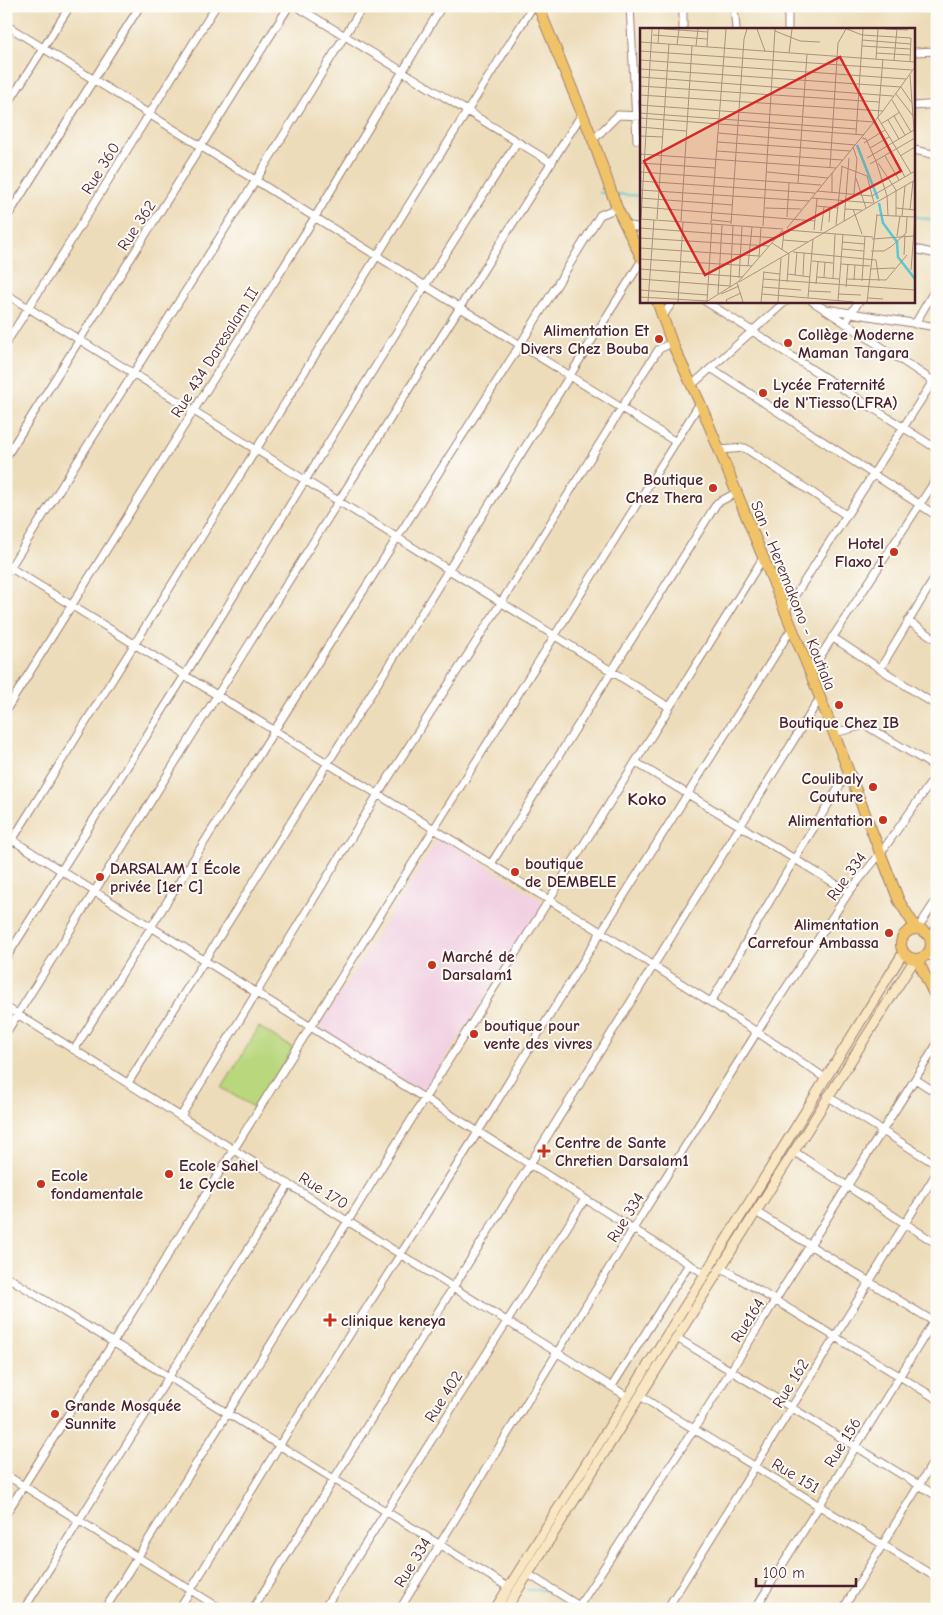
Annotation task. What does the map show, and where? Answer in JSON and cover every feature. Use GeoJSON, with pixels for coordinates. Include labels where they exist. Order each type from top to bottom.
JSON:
{"type":"FeatureCollection","features":[{"type":"Feature","properties":{"kind":"main road"},"geometry":{"type":"LineString","coordinates":[[538,6],[593,140],[617,208],[640,256]]}},
{"type":"Feature","properties":{"kind":"main road","name":"San - Heremakono - Koutiala"},"geometry":{"type":"LineString","coordinates":[[657,302],[672,343],[700,404],[810,672],[899,901]]}},
{"type":"Feature","properties":{"kind":"main road"},"geometry":{"type":"LineString","coordinates":[[899,901],[917,928]]}},
{"type":"Feature","properties":{"kind":"main road"},"geometry":{"type":"LineString","coordinates":[[899,901],[905,932]]}},
{"type":"Feature","properties":{"kind":"main road"},"geometry":{"type":"LineString","coordinates":[[927,954],[916,959],[908,958],[903,953],[900,942],[905,932],[917,928],[925,931],[930,937],[931,946],[927,954],[930,984]]}},
{"type":"Feature","properties":{"kind":"main road"},"geometry":{"type":"LineString","coordinates":[[495,1609],[903,953]]}},
{"type":"Feature","properties":{"kind":"main road"},"geometry":{"type":"LineString","coordinates":[[916,959],[937,1000]]}},
{"type":"Feature","properties":{"kind":"main road"},"geometry":{"type":"LineString","coordinates":[[506,1609],[722,1268],[827,1096],[916,959]]}},
{"type":"Feature","properties":{"kind":"street"},"geometry":{"type":"LineString","coordinates":[[6,107],[70,6]]}},
{"type":"Feature","properties":{"kind":"street"},"geometry":{"type":"LineString","coordinates":[[6,219],[140,6]]}},
{"type":"Feature","properties":{"kind":"street","name":"Rue 360"},"geometry":{"type":"LineString","coordinates":[[6,343],[216,6]]}},
{"type":"Feature","properties":{"kind":"street","name":"Rue 362"},"geometry":{"type":"LineString","coordinates":[[6,457],[289,6]]}},
{"type":"Feature","properties":{"kind":"street"},"geometry":{"type":"LineString","coordinates":[[296,6],[552,163]]}},
{"type":"Feature","properties":{"kind":"street"},"geometry":{"type":"LineString","coordinates":[[363,6],[256,180],[8,569],[185,675],[601,932],[825,1078]]}},
{"type":"Feature","properties":{"kind":"street","name":"Rue 434 Daresalam II"},"geometry":{"type":"LineString","coordinates":[[6,710],[315,217],[442,6]]}},
{"type":"Feature","properties":{"kind":"street"},"geometry":{"type":"LineString","coordinates":[[6,850],[9,838],[134,644],[533,6]]}},
{"type":"Feature","properties":{"kind":"street"},"geometry":{"type":"LineString","coordinates":[[630,6],[639,116],[637,140]]}},
{"type":"Feature","properties":{"kind":"street"},"geometry":{"type":"LineString","coordinates":[[683,6],[683,28]]}},
{"type":"Feature","properties":{"kind":"street"},"geometry":{"type":"LineString","coordinates":[[734,6],[736,28]]}},
{"type":"Feature","properties":{"kind":"street"},"geometry":{"type":"LineString","coordinates":[[788,6],[788,28]]}},
{"type":"Feature","properties":{"kind":"street"},"geometry":{"type":"LineString","coordinates":[[6,25],[676,442]]}},
{"type":"Feature","properties":{"kind":"street"},"geometry":{"type":"LineString","coordinates":[[916,52],[937,51]]}},
{"type":"Feature","properties":{"kind":"street"},"geometry":{"type":"LineString","coordinates":[[916,106],[937,104]]}},
{"type":"Feature","properties":{"kind":"street"},"geometry":{"type":"LineString","coordinates":[[6,1033],[582,114]]}},
{"type":"Feature","properties":{"kind":"street"},"geometry":{"type":"LineString","coordinates":[[593,140],[618,115],[639,116]]}},
{"type":"Feature","properties":{"kind":"street"},"geometry":{"type":"LineString","coordinates":[[6,958],[185,675],[425,286],[518,142]]}},
{"type":"Feature","properties":{"kind":"street"},"geometry":{"type":"LineString","coordinates":[[916,150],[937,155]]}},
{"type":"Feature","properties":{"kind":"street"},"geometry":{"type":"LineString","coordinates":[[74,1050],[274,730],[520,345],[600,215],[617,208]]}},
{"type":"Feature","properties":{"kind":"street"},"geometry":{"type":"LineString","coordinates":[[625,226],[640,228]]}},
{"type":"Feature","properties":{"kind":"street"},"geometry":{"type":"LineString","coordinates":[[916,249],[937,254]]}},
{"type":"Feature","properties":{"kind":"street"},"geometry":{"type":"LineString","coordinates":[[128,1083],[640,263]]}},
{"type":"Feature","properties":{"kind":"street"},"geometry":{"type":"LineString","coordinates":[[915,324],[937,286]]}},
{"type":"Feature","properties":{"kind":"street"},"geometry":{"type":"LineString","coordinates":[[6,294],[669,707]]}},
{"type":"Feature","properties":{"kind":"street"},"geometry":{"type":"LineString","coordinates":[[663,316],[672,302]]}},
{"type":"Feature","properties":{"kind":"street"},"geometry":{"type":"LineString","coordinates":[[707,302],[937,449]]}},
{"type":"Feature","properties":{"kind":"street"},"geometry":{"type":"LineString","coordinates":[[692,385],[785,302]]}},
{"type":"Feature","properties":{"kind":"street"},"geometry":{"type":"LineString","coordinates":[[784,611],[935,378],[814,302]]}},
{"type":"Feature","properties":{"kind":"street"},"geometry":{"type":"LineString","coordinates":[[845,323],[858,302]]}},
{"type":"Feature","properties":{"kind":"street"},"geometry":{"type":"LineString","coordinates":[[824,309],[937,327]]}},
{"type":"Feature","properties":{"kind":"street"},"geometry":{"type":"LineString","coordinates":[[181,1116],[378,794],[501,603],[622,408],[660,349],[672,343]]}},
{"type":"Feature","properties":{"kind":"street"},"geometry":{"type":"LineString","coordinates":[[711,368],[937,516]]}},
{"type":"Feature","properties":{"kind":"street"},"geometry":{"type":"LineString","coordinates":[[6,1514],[700,404]]}},
{"type":"Feature","properties":{"kind":"street"},"geometry":{"type":"LineString","coordinates":[[719,450],[745,448],[846,515]]}},
{"type":"Feature","properties":{"kind":"street"},"geometry":{"type":"LineString","coordinates":[[810,672],[937,478]]}},
{"type":"Feature","properties":{"kind":"street"},"geometry":{"type":"LineString","coordinates":[[491,864],[717,503],[736,493]]}},
{"type":"Feature","properties":{"kind":"street"},"geometry":{"type":"LineString","coordinates":[[105,1609],[764,558]]}},
{"type":"Feature","properties":{"kind":"street"},"geometry":{"type":"LineString","coordinates":[[880,669],[936,578]]}},
{"type":"Feature","properties":{"kind":"street"},"geometry":{"type":"LineString","coordinates":[[908,621],[937,640]]}},
{"type":"Feature","properties":{"kind":"street"},"geometry":{"type":"LineString","coordinates":[[179,1609],[478,1132],[687,793],[792,628]]}},
{"type":"Feature","properties":{"kind":"street"},"geometry":{"type":"LineString","coordinates":[[832,637],[937,706]]}},
{"type":"Feature","properties":{"kind":"street"},"geometry":{"type":"LineString","coordinates":[[254,1609],[820,698]]}},
{"type":"Feature","properties":{"kind":"street"},"geometry":{"type":"LineString","coordinates":[[834,733],[865,725],[937,768]]}},
{"type":"Feature","properties":{"kind":"street"},"geometry":{"type":"LineString","coordinates":[[635,762],[849,892]]}},
{"type":"Feature","properties":{"kind":"street"},"geometry":{"type":"LineString","coordinates":[[711,1002],[795,858],[849,771]]}},
{"type":"Feature","properties":{"kind":"street","name":"Rue 334"},"geometry":{"type":"LineString","coordinates":[[400,1609],[633,1229],[757,1032],[849,892],[880,854],[937,774]]}},
{"type":"Feature","properties":{"kind":"street"},"geometry":{"type":"LineString","coordinates":[[9,838],[705,1274]]}},
{"type":"Feature","properties":{"kind":"street"},"geometry":{"type":"LineString","coordinates":[[917,928],[937,899]]}},
{"type":"Feature","properties":{"kind":"street"},"geometry":{"type":"LineString","coordinates":[[930,937],[937,926]]}},
{"type":"Feature","properties":{"kind":"street"},"geometry":{"type":"LineString","coordinates":[[927,954],[937,960]]}},
{"type":"Feature","properties":{"kind":"street","name":"Rue 170"},"geometry":{"type":"LineString","coordinates":[[6,1007],[628,1397]]}},
{"type":"Feature","properties":{"kind":"street","name":"Rue164"},"geometry":{"type":"LineString","coordinates":[[580,1608],[937,1044]]}},
{"type":"Feature","properties":{"kind":"street"},"geometry":{"type":"LineString","coordinates":[[915,1079],[937,1093]]}},
{"type":"Feature","properties":{"kind":"street"},"geometry":{"type":"LineString","coordinates":[[827,1096],[937,1165]]}},
{"type":"Feature","properties":{"kind":"street"},"geometry":{"type":"LineString","coordinates":[[793,1152],[937,1244]]}},
{"type":"Feature","properties":{"kind":"street","name":"Rue 162"},"geometry":{"type":"LineString","coordinates":[[667,1609],[937,1172]]}},
{"type":"Feature","properties":{"kind":"street"},"geometry":{"type":"LineString","coordinates":[[24,1609],[289,1184]]}},
{"type":"Feature","properties":{"kind":"street","name":"Rue 402"},"geometry":{"type":"LineString","coordinates":[[324,1609],[585,1199]]}},
{"type":"Feature","properties":{"kind":"street"},"geometry":{"type":"LineString","coordinates":[[756,1212],[936,1320]]}},
{"type":"Feature","properties":{"kind":"street"},"geometry":{"type":"LineString","coordinates":[[612,1386],[689,1264]]}},
{"type":"Feature","properties":{"kind":"street"},"geometry":{"type":"LineString","coordinates":[[722,1268],[937,1399]]}},
{"type":"Feature","properties":{"kind":"street"},"geometry":{"type":"LineString","coordinates":[[6,1276],[508,1587]]}},
{"type":"Feature","properties":{"kind":"street","name":"Rue 156"},"geometry":{"type":"LineString","coordinates":[[755,1609],[899,1376],[936,1320]]}},
{"type":"Feature","properties":{"kind":"street"},"geometry":{"type":"LineString","coordinates":[[677,1338],[937,1496]]}},
{"type":"Feature","properties":{"kind":"street","name":"Rue 151"},"geometry":{"type":"LineString","coordinates":[[640,1396],[937,1578]]}},
{"type":"Feature","properties":{"kind":"street"},"geometry":{"type":"LineString","coordinates":[[843,1609],[937,1456]]}},
{"type":"Feature","properties":{"kind":"street"},"geometry":{"type":"LineString","coordinates":[[6,1475],[221,1609]]}},
{"type":"Feature","properties":{"kind":"street"},"geometry":{"type":"LineString","coordinates":[[528,1574],[580,1608]]}},
{"type":"Feature","properties":{"kind":"shaded area","name":"Marché de Darsalam1"},"geometry":{"type":"Polygon","coordinates":[[[440,836],[545,903],[424,1093],[319,1027],[440,836]]]}},
{"type":"Feature","properties":{"kind":"green space"},"geometry":{"type":"Polygon","coordinates":[[[259,1027],[293,1048],[256,1109],[222,1088],[259,1027]]]}},
{"type":"Feature","properties":{"kind":"waterway"},"geometry":{"type":"LineString","coordinates":[[600,193],[608,193]]}},
{"type":"Feature","properties":{"kind":"waterway"},"geometry":{"type":"LineString","coordinates":[[615,194],[640,196]]}},
{"type":"Feature","properties":{"kind":"waterway"},"geometry":{"type":"LineString","coordinates":[[916,216],[937,221]]}},
{"type":"Feature","properties":{"kind":"waterway"},"geometry":{"type":"LineString","coordinates":[[527,1590],[546,1590],[572,1606]]}},
{"type":"Feature","properties":{"kind":"place","name":"Alimentation Et Divers Chez Bouba"},"geometry":{"type":"Point","coordinates":[659,339]}},
{"type":"Feature","properties":{"kind":"place","name":"Collège Moderne Maman Tangara"},"geometry":{"type":"Point","coordinates":[788,343]}},
{"type":"Feature","properties":{"kind":"place","name":"Lycée Fraternité de N'Tiesso(LFRA)"},"geometry":{"type":"Point","coordinates":[763,393]}},
{"type":"Feature","properties":{"kind":"place","name":"Boutique Chez Thera"},"geometry":{"type":"Point","coordinates":[713,488]}},
{"type":"Feature","properties":{"kind":"place","name":"Hotel Flaxo I"},"geometry":{"type":"Point","coordinates":[894,552]}},
{"type":"Feature","properties":{"kind":"place","name":"Boutique Chez IB"},"geometry":{"type":"Point","coordinates":[839,705]}},
{"type":"Feature","properties":{"kind":"place","name":"Coulibaly Couture"},"geometry":{"type":"Point","coordinates":[873,787]}},
{"type":"Feature","properties":{"kind":"place","name":"Alimentation"},"geometry":{"type":"Point","coordinates":[883,820]}},
{"type":"Feature","properties":{"kind":"place","name":"boutique de DEMBELE"},"geometry":{"type":"Point","coordinates":[515,872]}},
{"type":"Feature","properties":{"kind":"place","name":"DARSALAM I École privée [1er C]"},"geometry":{"type":"Point","coordinates":[100,877]}},
{"type":"Feature","properties":{"kind":"place","name":"Alimentation Carrefour Ambassa"},"geometry":{"type":"Point","coordinates":[889,933]}},
{"type":"Feature","properties":{"kind":"place","name":"Marché de Darsalam1"},"geometry":{"type":"Point","coordinates":[432,965]}},
{"type":"Feature","properties":{"kind":"place","name":"boutique pour vente des vivres"},"geometry":{"type":"Point","coordinates":[474,1034]}},
{"type":"Feature","properties":{"kind":"place","name":"Centre de Sante Chretien Darsalam1"},"geometry":{"type":"Point","coordinates":[544,1151]}},
{"type":"Feature","properties":{"kind":"place","name":"Ecole Sahel 1e Cycle"},"geometry":{"type":"Point","coordinates":[169,1174]}},
{"type":"Feature","properties":{"kind":"place","name":"Ecole fondamentale"},"geometry":{"type":"Point","coordinates":[41,1184]}},
{"type":"Feature","properties":{"kind":"place","name":"clinique keneya"},"geometry":{"type":"Point","coordinates":[330,1320]}},
{"type":"Feature","properties":{"kind":"place","name":"Grande Mosquée Sunnite"},"geometry":{"type":"Point","coordinates":[55,1414]}},
{"type":"Feature","properties":{"kind":"district","name":"Koko"},"geometry":{"type":"Point","coordinates":[647,798]}}]}
